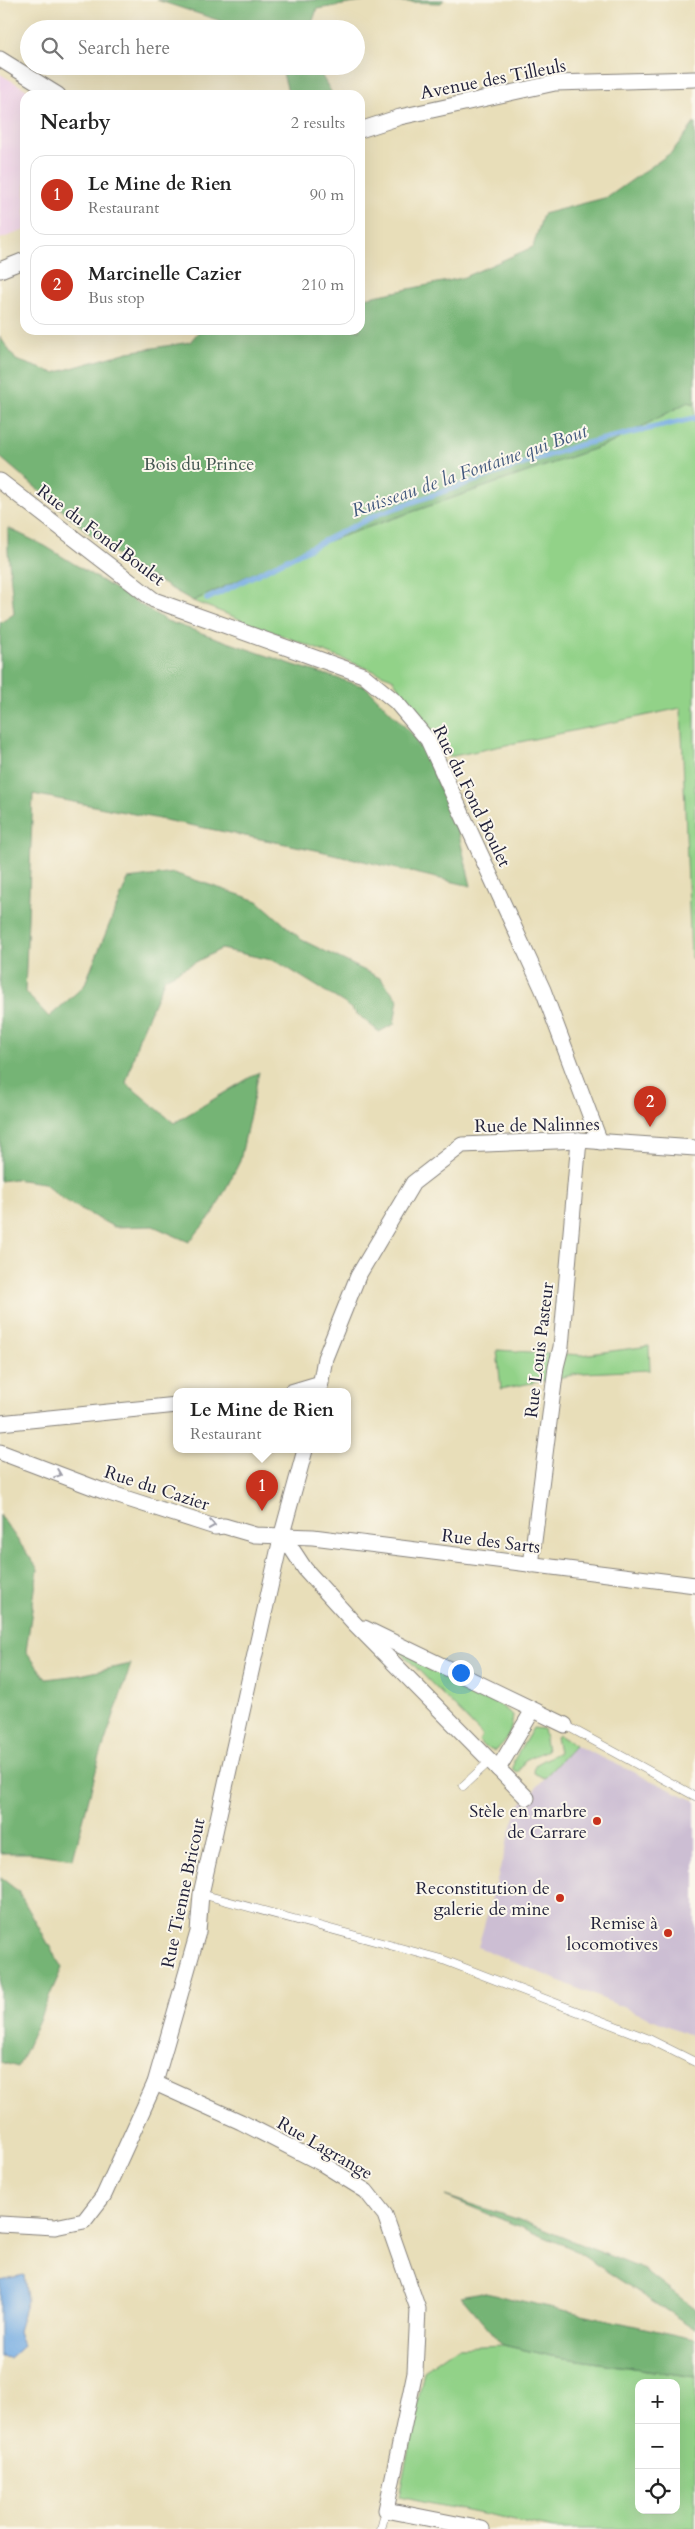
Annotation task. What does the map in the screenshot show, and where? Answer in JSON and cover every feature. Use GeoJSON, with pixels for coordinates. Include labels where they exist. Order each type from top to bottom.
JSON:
{"type":"FeatureCollection","features":[{"type":"Feature","properties":{"kind":"street"},"geometry":{"type":"LineString","coordinates":[[0,59],[20,71]]}},
{"type":"Feature","properties":{"kind":"street"},"geometry":{"type":"LineString","coordinates":[[26,75],[50,90]]}},
{"type":"Feature","properties":{"kind":"street","name":"Avenue des Tilleuls"},"geometry":{"type":"LineString","coordinates":[[365,128],[400,117],[555,82],[695,79]]}},
{"type":"Feature","properties":{"kind":"street"},"geometry":{"type":"LineString","coordinates":[[0,270],[20,262]]}},
{"type":"Feature","properties":{"kind":"street","name":"Rue du Fond Boulet"},"geometry":{"type":"LineString","coordinates":[[0,481],[154,600],[363,675],[396,702],[428,740],[543,990],[600,1142]]}},
{"type":"Feature","properties":{"kind":"street","name":"Rue de Nalinnes"},"geometry":{"type":"LineString","coordinates":[[320,1388],[325,1358],[358,1276],[413,1183],[462,1145],[579,1140],[695,1148]]}},
{"type":"Feature","properties":{"kind":"street","name":"Rue Louis Pasteur"},"geometry":{"type":"LineString","coordinates":[[531,1565],[556,1367],[561,1347],[579,1140]]}},
{"type":"Feature","properties":{"kind":"street"},"geometry":{"type":"LineString","coordinates":[[0,1423],[173,1405]]}},
{"type":"Feature","properties":{"kind":"street","name":"Rue du Cazier"},"geometry":{"type":"LineString","coordinates":[[0,1452],[103,1491],[215,1527],[224,1526],[255,1535],[282,1534]]}},
{"type":"Feature","properties":{"kind":"street"},"geometry":{"type":"LineString","coordinates":[[303,1453],[282,1534],[305,1568],[354,1623],[527,1798]]}},
{"type":"Feature","properties":{"kind":"street","name":"Rue des Sarts"},"geometry":{"type":"LineString","coordinates":[[282,1534],[695,1585]]}},
{"type":"Feature","properties":{"kind":"street","name":"Rue Tienne Bricout"},"geometry":{"type":"LineString","coordinates":[[0,2224],[55,2227],[84,2221],[104,2195],[155,2083],[198,1932],[201,1894],[282,1534]]}},
{"type":"Feature","properties":{"kind":"street"},"geometry":{"type":"LineString","coordinates":[[354,1623],[565,1726]]}},
{"type":"Feature","properties":{"kind":"street"},"geometry":{"type":"LineString","coordinates":[[494,1765],[533,1710]]}},
{"type":"Feature","properties":{"kind":"street","name":"Rue Lagrange"},"geometry":{"type":"LineString","coordinates":[[155,2083],[241,2122],[321,2163],[366,2191],[385,2215],[418,2309],[415,2372],[386,2510]]}},
{"type":"Feature","properties":{"kind":"street"},"geometry":{"type":"LineString","coordinates":[[386,2510],[446,2525],[482,2529]]}},
{"type":"Feature","properties":{"kind":"lane"},"geometry":{"type":"LineString","coordinates":[[565,1726],[695,1796]]}},
{"type":"Feature","properties":{"kind":"lane"},"geometry":{"type":"LineString","coordinates":[[463,1786],[494,1765]]}},
{"type":"Feature","properties":{"kind":"lane"},"geometry":{"type":"LineString","coordinates":[[201,1894],[441,1959],[649,2039],[695,2062]]}},
{"type":"Feature","properties":{"kind":"lane"},"geometry":{"type":"LineString","coordinates":[[381,2529],[386,2510]]}},
{"type":"Feature","properties":{"kind":"shaded area"},"geometry":{"type":"Polygon","coordinates":[[[0,74],[27,90],[20,90],[20,232],[0,239],[0,74]]]}},
{"type":"Feature","properties":{"kind":"shaded area"},"geometry":{"type":"Polygon","coordinates":[[[575,1745],[695,1801],[695,2037],[478,1947],[513,1822],[520,1805],[575,1745]]]}},
{"type":"Feature","properties":{"kind":"green space"},"geometry":{"type":"Polygon","coordinates":[[[157,0],[444,0],[441,3],[368,1],[317,9],[313,20],[218,20],[157,0]]]}},
{"type":"Feature","properties":{"kind":"green space"},"geometry":{"type":"Polygon","coordinates":[[[283,75],[321,75],[330,90],[288,90],[283,75]]]}},
{"type":"Feature","properties":{"kind":"green space","name":"Bois du Prince"},"geometry":{"type":"Polygon","coordinates":[[[695,122],[695,404],[688,402],[611,443],[308,548],[193,601],[130,565],[90,534],[0,457],[0,337],[16,360],[54,373],[128,352],[190,342],[196,335],[365,335],[365,298],[462,278],[533,247],[543,214],[608,197],[672,152],[695,122]]]}},
{"type":"Feature","properties":{"kind":"green space"},"geometry":{"type":"Polygon","coordinates":[[[688,402],[695,404],[695,958],[691,958],[681,708],[449,757],[392,678],[193,601],[308,548],[611,443],[688,402]]]}},
{"type":"Feature","properties":{"kind":"green space"},"geometry":{"type":"Polygon","coordinates":[[[8,528],[45,546],[167,621],[294,665],[366,687],[420,742],[458,831],[471,886],[316,850],[33,794],[25,992],[49,1017],[84,986],[128,879],[174,873],[258,901],[302,940],[380,978],[398,999],[394,1024],[379,1032],[344,1003],[276,961],[221,949],[165,978],[139,1038],[126,1083],[174,1123],[259,1072],[240,1161],[213,1214],[189,1242],[153,1226],[114,1227],[64,1200],[44,1183],[14,1179],[0,1181],[0,623],[14,614],[8,551],[8,528]]]}},
{"type":"Feature","properties":{"kind":"green space"},"geometry":{"type":"Polygon","coordinates":[[[649,1346],[650,1370],[583,1373],[501,1389],[497,1350],[582,1355],[649,1346]]]}},
{"type":"Feature","properties":{"kind":"green space"},"geometry":{"type":"Polygon","coordinates":[[[0,1515],[38,1569],[26,1651],[46,1679],[80,1675],[131,1664],[99,1759],[73,1859],[31,1853],[0,1853],[0,1515]]]}},
{"type":"Feature","properties":{"kind":"green space"},"geometry":{"type":"Polygon","coordinates":[[[395,1646],[489,1697],[513,1715],[510,1731],[499,1748],[494,1751],[483,1746],[479,1741],[482,1735],[401,1652],[394,1652],[395,1646]]]}},
{"type":"Feature","properties":{"kind":"green space"},"geometry":{"type":"Polygon","coordinates":[[[533,1728],[543,1729],[547,1750],[525,1760],[518,1773],[513,1770],[514,1760],[533,1728]]]}},
{"type":"Feature","properties":{"kind":"green space"},"geometry":{"type":"Polygon","coordinates":[[[559,1735],[575,1745],[544,1778],[534,1773],[535,1765],[559,1752],[556,1737],[559,1735]]]}},
{"type":"Feature","properties":{"kind":"green space"},"geometry":{"type":"Polygon","coordinates":[[[0,1877],[18,1891],[62,1968],[18,2067],[0,2062],[0,1877]]]}},
{"type":"Feature","properties":{"kind":"green space"},"geometry":{"type":"Polygon","coordinates":[[[445,2196],[517,2219],[645,2270],[695,2309],[695,2329],[571,2248],[445,2196]]]}},
{"type":"Feature","properties":{"kind":"green space"},"geometry":{"type":"Polygon","coordinates":[[[481,2292],[695,2339],[695,2377],[551,2356],[503,2345],[461,2296],[481,2292]]]}},
{"type":"Feature","properties":{"kind":"green space"},"geometry":{"type":"Polygon","coordinates":[[[503,2345],[551,2356],[695,2377],[695,2529],[554,2529],[399,2497],[424,2371],[458,2347],[503,2345]]]}},
{"type":"Feature","properties":{"kind":"water"},"geometry":{"type":"Polygon","coordinates":[[[24,2275],[27,2300],[18,2331],[23,2346],[10,2358],[0,2357],[0,2280],[24,2275]]]}},
{"type":"Feature","properties":{"kind":"waterway","name":"Ruisseau de la Fontaine qui Bout"},"geometry":{"type":"LineString","coordinates":[[207,599],[378,514],[579,445],[695,418]]}},
{"type":"Feature","properties":{"kind":"place","name":"Marcinelle Cazier"},"geometry":{"type":"Point","coordinates":[650,1127]}},
{"type":"Feature","properties":{"kind":"place","name":"Le Mine de Rien"},"geometry":{"type":"Point","coordinates":[262,1511]}},
{"type":"Feature","properties":{"kind":"place","name":"Stèle en marbre de Carrare"},"geometry":{"type":"Point","coordinates":[597,1821]}},
{"type":"Feature","properties":{"kind":"place","name":"Reconstitution de galerie de mine"},"geometry":{"type":"Point","coordinates":[560,1898]}},
{"type":"Feature","properties":{"kind":"place","name":"Remise à locomotives"},"geometry":{"type":"Point","coordinates":[668,1933]}}]}
